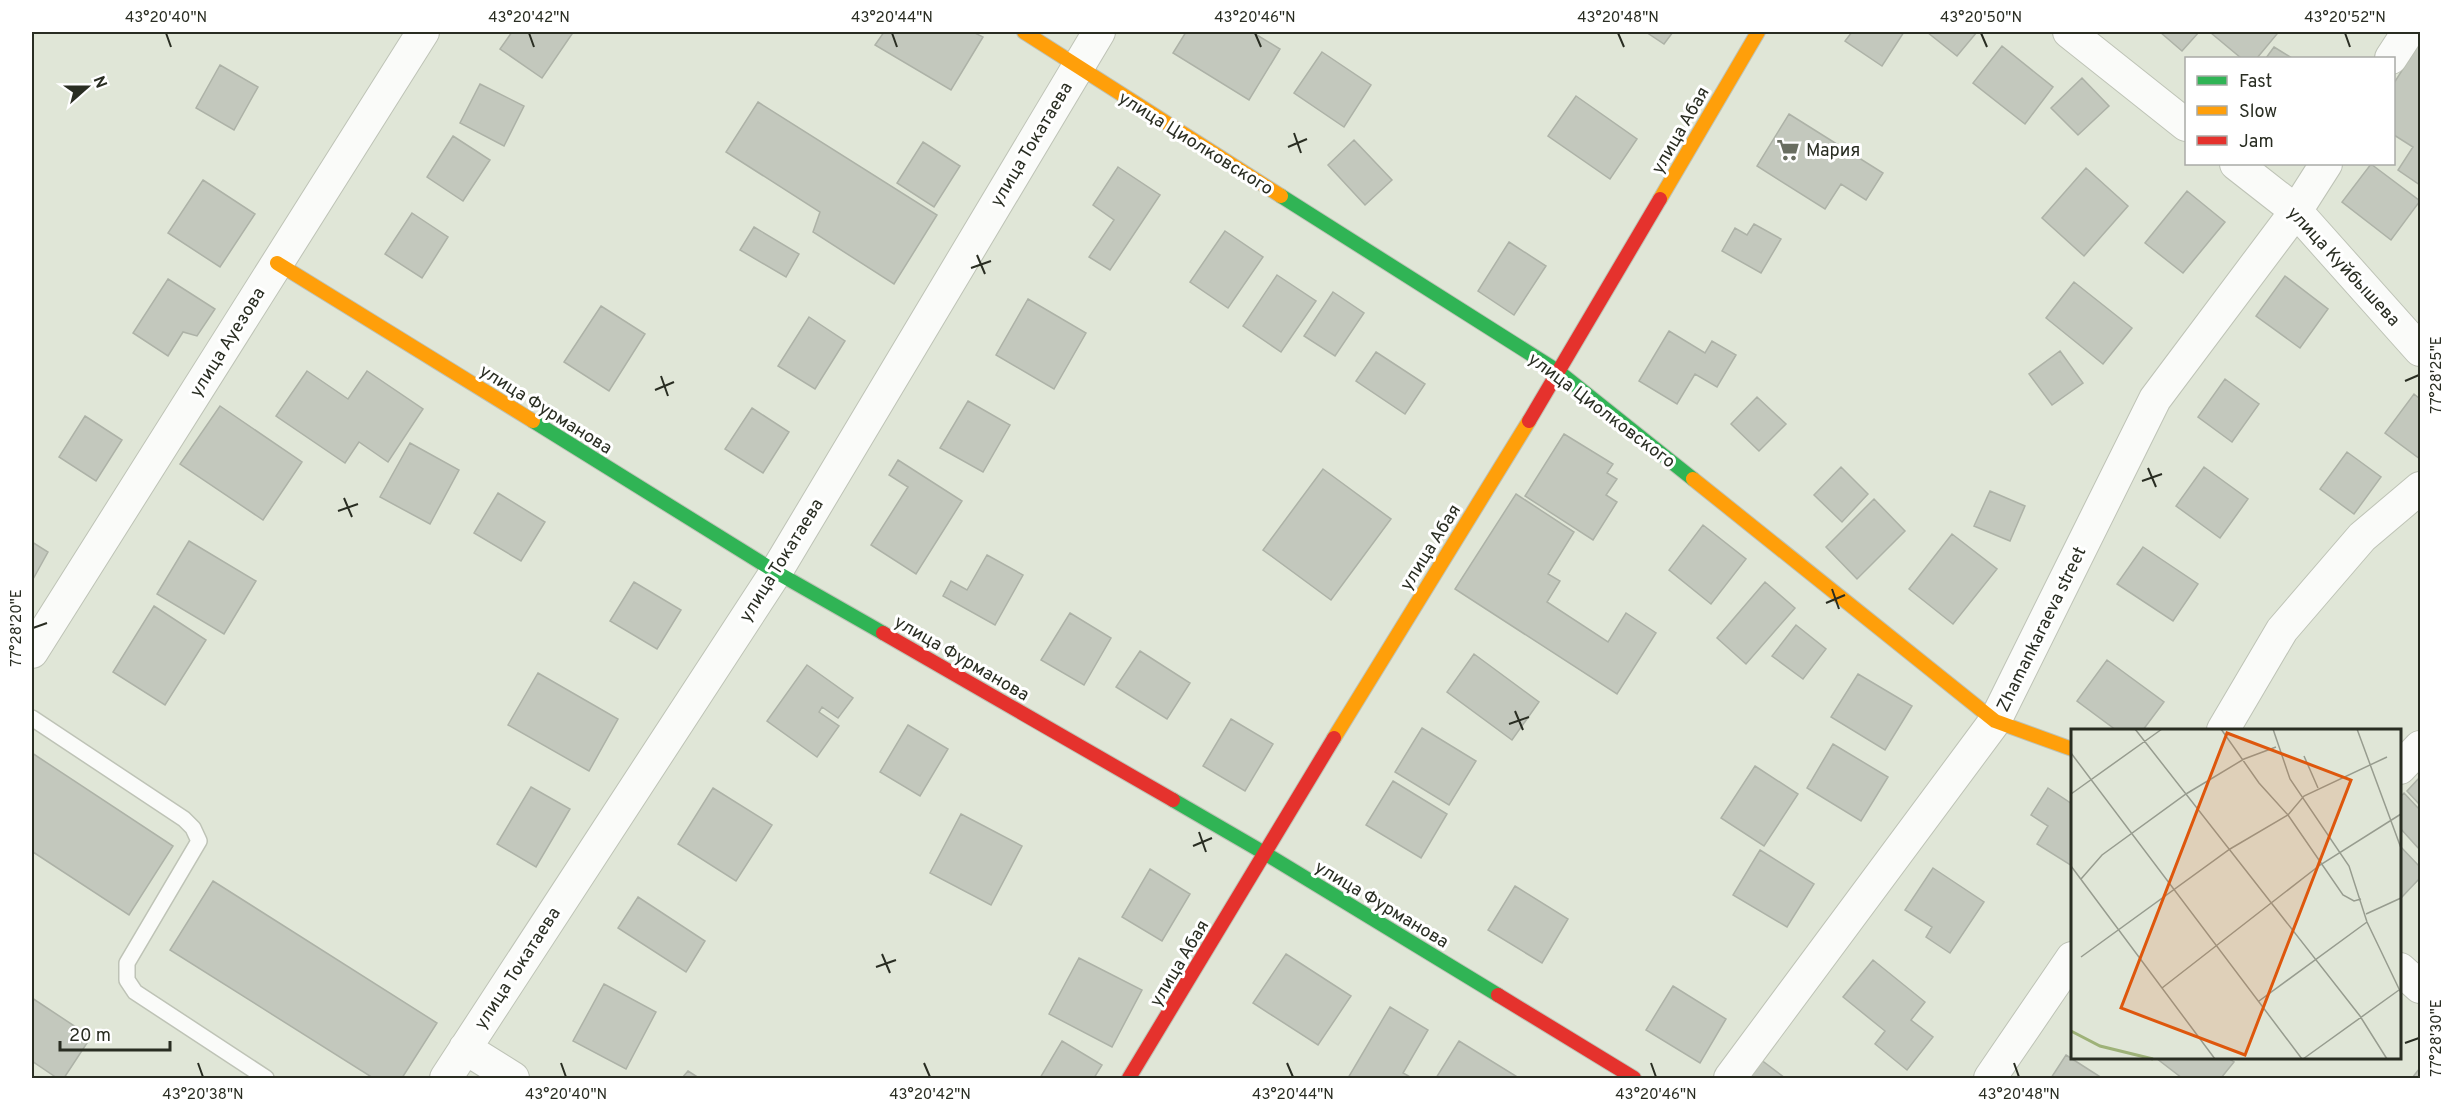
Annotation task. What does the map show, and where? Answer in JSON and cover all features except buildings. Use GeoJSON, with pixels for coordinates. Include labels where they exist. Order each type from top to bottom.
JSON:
{"type":"FeatureCollection","features":[{"type":"Feature","properties":{"kind":"street","name":"улица Ауезова"},"geometry":{"type":"LineString","coordinates":[[32,652],[423,32]]}},
{"type":"Feature","properties":{"kind":"street","name":"улица Циолковского"},"geometry":{"type":"LineString","coordinates":[[1024,32],[1559,372],[1995,721],[2071,748]]}},
{"type":"Feature","properties":{"kind":"street","name":"улица Токатаева"},"geometry":{"type":"LineString","coordinates":[[446,1078],[776,572],[1099,32]]}},
{"type":"Feature","properties":{"kind":"street","name":"улица Абая"},"geometry":{"type":"LineString","coordinates":[[1130,1078],[1346,718],[1559,372],[1758,32]]}},
{"type":"Feature","properties":{"kind":"street"},"geometry":{"type":"LineString","coordinates":[[2069,32],[2185,123]]}},
{"type":"Feature","properties":{"kind":"street"},"geometry":{"type":"LineString","coordinates":[[2392,57],[2408,32]]}},
{"type":"Feature","properties":{"kind":"street","name":"улица Куйбышева"},"geometry":{"type":"LineString","coordinates":[[2237,165],[2296,211],[2421,350]]}},
{"type":"Feature","properties":{"kind":"street","name":"Zhamankaraeva street"},"geometry":{"type":"LineString","coordinates":[[1730,1078],[1995,721],[2155,399],[2296,211],[2325,165]]}},
{"type":"Feature","properties":{"kind":"street","name":"улица Фурманова"},"geometry":{"type":"LineString","coordinates":[[277,263],[776,572],[1266,854],[1634,1078]]}},
{"type":"Feature","properties":{"kind":"street"},"geometry":{"type":"LineString","coordinates":[[2224,729],[2282,630],[2362,537],[2421,488]]}},
{"type":"Feature","properties":{"kind":"street"},"geometry":{"type":"LineString","coordinates":[[2401,767],[2421,747]]}},
{"type":"Feature","properties":{"kind":"street"},"geometry":{"type":"LineString","coordinates":[[1990,1078],[2071,961]]}},
{"type":"Feature","properties":{"kind":"street"},"geometry":{"type":"LineString","coordinates":[[2401,970],[2421,987]]}},
{"type":"Feature","properties":{"kind":"street"},"geometry":{"type":"LineString","coordinates":[[465,1048],[513,1078]]}},
{"type":"Feature","properties":{"kind":"lane"},"geometry":{"type":"LineString","coordinates":[[32,718],[184,819],[194,828],[199,841],[127,963],[127,980],[135,992],[266,1078]]}},
{"type":"Feature","properties":{"kind":"traffic: fast"},"geometry":{"type":"LineString","coordinates":[[1281,196],[1559,372],[1693,479]]}},
{"type":"Feature","properties":{"kind":"traffic: fast"},"geometry":{"type":"LineString","coordinates":[[533,421],[776,572],[883,633]]}},
{"type":"Feature","properties":{"kind":"traffic: fast"},"geometry":{"type":"LineString","coordinates":[[1173,800],[1498,995]]}},
{"type":"Feature","properties":{"kind":"traffic: slow"},"geometry":{"type":"LineString","coordinates":[[1024,32],[1281,196]]}},
{"type":"Feature","properties":{"kind":"traffic: slow"},"geometry":{"type":"LineString","coordinates":[[1660,199],[1758,32]]}},
{"type":"Feature","properties":{"kind":"traffic: slow"},"geometry":{"type":"LineString","coordinates":[[277,263],[533,421]]}},
{"type":"Feature","properties":{"kind":"traffic: slow"},"geometry":{"type":"LineString","coordinates":[[1334,738],[1529,421]]}},
{"type":"Feature","properties":{"kind":"traffic: slow"},"geometry":{"type":"LineString","coordinates":[[1693,479],[1995,721],[2071,749]]}},
{"type":"Feature","properties":{"kind":"traffic: jam"},"geometry":{"type":"LineString","coordinates":[[1529,421],[1660,199]]}},
{"type":"Feature","properties":{"kind":"traffic: jam"},"geometry":{"type":"LineString","coordinates":[[883,633],[1173,800]]}},
{"type":"Feature","properties":{"kind":"traffic: jam"},"geometry":{"type":"LineString","coordinates":[[1129,1078],[1334,738]]}},
{"type":"Feature","properties":{"kind":"traffic: jam"},"geometry":{"type":"LineString","coordinates":[[1498,995],[1634,1078]]}},
{"type":"Feature","properties":{"kind":"place","name":"Мария"},"geometry":{"type":"Point","coordinates":[1788,150]}}]}
